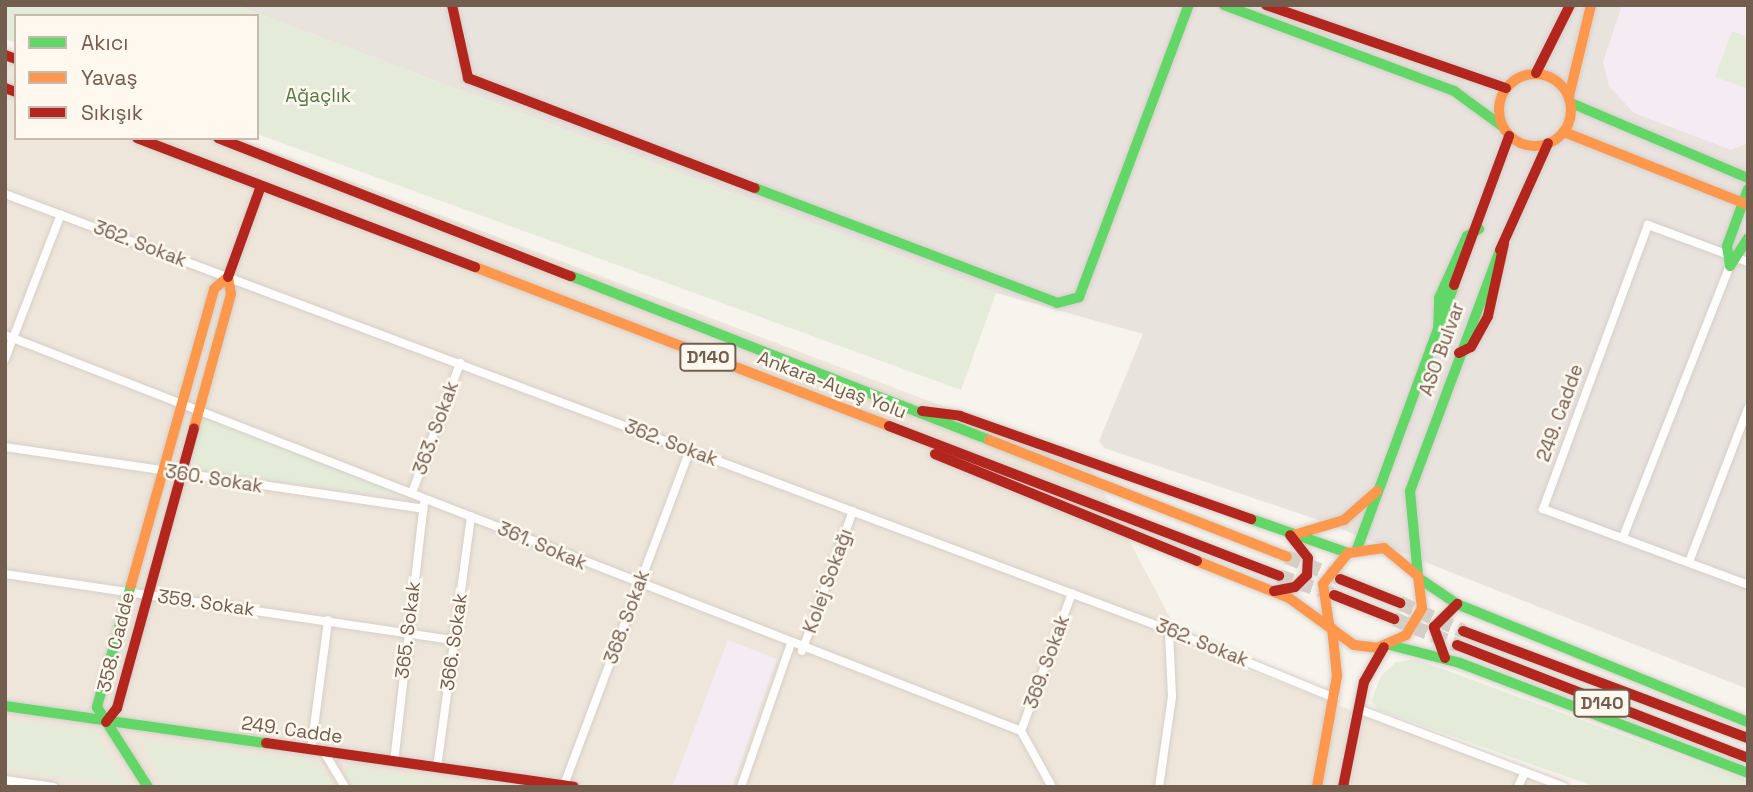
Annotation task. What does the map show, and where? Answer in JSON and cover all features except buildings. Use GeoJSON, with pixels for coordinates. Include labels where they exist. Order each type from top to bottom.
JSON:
{"type":"FeatureCollection","features":[{"type":"Feature","properties":{"kind":"main road"},"geometry":{"type":"LineString","coordinates":[[452,5],[468,78],[1057,303],[1079,297],[1093,271],[1191,6]]}},
{"type":"Feature","properties":{"kind":"main road"},"geometry":{"type":"LineString","coordinates":[[1224,5],[1454,91],[1528,145],[1548,144],[1564,132],[1591,5]]}},
{"type":"Feature","properties":{"kind":"main road"},"geometry":{"type":"LineString","coordinates":[[1266,5],[1506,88]]}},
{"type":"Feature","properties":{"kind":"main road"},"geometry":{"type":"LineString","coordinates":[[1506,131],[1498,107],[1506,88],[1536,73],[1570,5]]}},
{"type":"Feature","properties":{"kind":"main road"},"geometry":{"type":"LineString","coordinates":[[1536,73],[1561,84],[1570,99],[1748,178]]}},
{"type":"Feature","properties":{"kind":"main road","name":"ASO Bulvar"},"geometry":{"type":"LineString","coordinates":[[1352,551],[1479,229],[1506,131]]}},
{"type":"Feature","properties":{"kind":"main road"},"geometry":{"type":"LineString","coordinates":[[1564,132],[1745,204]]}},
{"type":"Feature","properties":{"kind":"main road","name":"Ankara-Ayaş Yolu"},"geometry":{"type":"LineString","coordinates":[[142,140],[1279,576]]}},
{"type":"Feature","properties":{"kind":"main road","name":"Ankara-Ayaş Yolu"},"geometry":{"type":"LineString","coordinates":[[223,140],[1287,557]]}},
{"type":"Feature","properties":{"kind":"main road","name":"ASO Bulvar"},"geometry":{"type":"LineString","coordinates":[[1419,577],[1410,491],[1459,353],[1504,241],[1548,144]]}},
{"type":"Feature","properties":{"kind":"main road","name":"358. Cadde"},"geometry":{"type":"LineString","coordinates":[[228,277],[231,294],[177,475],[117,708],[106,722],[97,707],[160,471],[214,289],[228,277],[261,186]]}},
{"type":"Feature","properties":{"kind":"main road"},"geometry":{"type":"LineString","coordinates":[[1735,260],[1748,189]]}},
{"type":"Feature","properties":{"kind":"main road"},"geometry":{"type":"LineString","coordinates":[[1735,260],[1748,238]]}},
{"type":"Feature","properties":{"kind":"main road"},"geometry":{"type":"LineString","coordinates":[[914,411],[961,416],[1291,534],[1352,551],[1392,551],[1419,577],[1457,604],[1748,722]]}},
{"type":"Feature","properties":{"kind":"main road"},"geometry":{"type":"LineString","coordinates":[[899,430],[929,451],[1273,591],[1330,626],[1354,645],[1387,646],[1445,658],[1748,773]]}},
{"type":"Feature","properties":{"kind":"main road"},"geometry":{"type":"LineString","coordinates":[[1291,534],[1344,520],[1377,491]]}},
{"type":"Feature","properties":{"kind":"main road"},"geometry":{"type":"LineString","coordinates":[[1273,591],[1295,587],[1308,570],[1303,550],[1291,534]]}},
{"type":"Feature","properties":{"kind":"main road"},"geometry":{"type":"LineString","coordinates":[[1317,787],[1335,698],[1330,626],[1323,584],[1352,551]]}},
{"type":"Feature","properties":{"kind":"main road"},"geometry":{"type":"LineString","coordinates":[[1343,787],[1367,672],[1387,646],[1419,618],[1419,577]]}},
{"type":"Feature","properties":{"kind":"main road"},"geometry":{"type":"LineString","coordinates":[[1340,579],[1400,603]]}},
{"type":"Feature","properties":{"kind":"main road"},"geometry":{"type":"LineString","coordinates":[[1334,595],[1394,618]]}},
{"type":"Feature","properties":{"kind":"main road"},"geometry":{"type":"LineString","coordinates":[[1445,658],[1434,627],[1457,604]]}},
{"type":"Feature","properties":{"kind":"main road","name":"D140"},"geometry":{"type":"LineString","coordinates":[[1463,631],[1748,738]]}},
{"type":"Feature","properties":{"kind":"main road","name":"D140"},"geometry":{"type":"LineString","coordinates":[[1457,645],[1748,758]]}},
{"type":"Feature","properties":{"kind":"main road","name":"249. Cadde"},"geometry":{"type":"LineString","coordinates":[[5,706],[568,786]]}},
{"type":"Feature","properties":{"kind":"main road"},"geometry":{"type":"LineString","coordinates":[[106,722],[148,787]]}},
{"type":"Feature","properties":{"kind":"street","name":"362. Sokak"},"geometry":{"type":"LineString","coordinates":[[5,194],[1170,629],[1335,698]]}},
{"type":"Feature","properties":{"kind":"street"},"geometry":{"type":"LineString","coordinates":[[5,359],[9,337],[61,214]]}},
{"type":"Feature","properties":{"kind":"street","name":"249. Cadde"},"geometry":{"type":"LineString","coordinates":[[1735,260],[1648,225],[1544,509],[1748,585]]}},
{"type":"Feature","properties":{"kind":"street"},"geometry":{"type":"LineString","coordinates":[[1623,537],[1735,260]]}},
{"type":"Feature","properties":{"kind":"street","name":"361. Sokak"},"geometry":{"type":"LineString","coordinates":[[9,337],[471,516],[639,587],[802,651],[1021,731]]}},
{"type":"Feature","properties":{"kind":"street","name":"363. Sokak"},"geometry":{"type":"LineString","coordinates":[[412,493],[460,363]]}},
{"type":"Feature","properties":{"kind":"street"},"geometry":{"type":"LineString","coordinates":[[1689,562],[1748,408]]}},
{"type":"Feature","properties":{"kind":"street","name":"360. Sokak"},"geometry":{"type":"LineString","coordinates":[[5,447],[177,475],[423,509]]}},
{"type":"Feature","properties":{"kind":"street","name":"368. Sokak"},"geometry":{"type":"LineString","coordinates":[[568,786],[690,450]]}},
{"type":"Feature","properties":{"kind":"street","name":"365. Sokak"},"geometry":{"type":"LineString","coordinates":[[394,762],[424,498]]}},
{"type":"Feature","properties":{"kind":"street","name":"Kolej Sokağı"},"geometry":{"type":"LineString","coordinates":[[802,651],[853,511]]}},
{"type":"Feature","properties":{"kind":"street","name":"366. Sokak"},"geometry":{"type":"LineString","coordinates":[[437,768],[471,516]]}},
{"type":"Feature","properties":{"kind":"street","name":"359. Sokak"},"geometry":{"type":"LineString","coordinates":[[5,574],[454,640]]}},
{"type":"Feature","properties":{"kind":"street","name":"369. Sokak"},"geometry":{"type":"LineString","coordinates":[[1021,731],[1072,593]]}},
{"type":"Feature","properties":{"kind":"street"},"geometry":{"type":"LineString","coordinates":[[311,750],[328,620]]}},
{"type":"Feature","properties":{"kind":"street"},"geometry":{"type":"LineString","coordinates":[[1158,786],[1172,697],[1170,629]]}},
{"type":"Feature","properties":{"kind":"street","name":"Kolej Sokağı"},"geometry":{"type":"LineString","coordinates":[[741,787],[790,646]]}},
{"type":"Feature","properties":{"kind":"street"},"geometry":{"type":"LineString","coordinates":[[1358,709],[1564,787]]}},
{"type":"Feature","properties":{"kind":"street"},"geometry":{"type":"LineString","coordinates":[[1021,731],[1052,787]]}},
{"type":"Feature","properties":{"kind":"street"},"geometry":{"type":"LineString","coordinates":[[324,752],[345,787]]}},
{"type":"Feature","properties":{"kind":"street"},"geometry":{"type":"LineString","coordinates":[[1518,787],[1524,774]]}},
{"type":"Feature","properties":{"kind":"street"},"geometry":{"type":"LineString","coordinates":[[5,780],[54,787]]}},
{"type":"Feature","properties":{"kind":"shaded area"},"geometry":{"type":"Polygon","coordinates":[[[235,5],[1748,5],[1748,689],[1313,518],[1104,448],[1099,441],[1143,334],[996,293],[235,5]]]}},
{"type":"Feature","properties":{"kind":"shaded area"},"geometry":{"type":"Polygon","coordinates":[[[1622,5],[1748,5],[1748,143],[1731,150],[1634,113],[1609,86],[1603,62],[1622,5]]]}},
{"type":"Feature","properties":{"kind":"shaded area"},"geometry":{"type":"Polygon","coordinates":[[[5,49],[14,52],[14,140],[242,140],[1087,461],[1185,646],[1551,787],[5,787],[5,49]]]}},
{"type":"Feature","properties":{"kind":"shaded area"},"geometry":{"type":"Polygon","coordinates":[[[728,640],[777,659],[732,787],[672,787],[728,640]]]}},
{"type":"Feature","properties":{"kind":"green space","name":"Ağaçlık"},"geometry":{"type":"Polygon","coordinates":[[[5,5],[235,5],[259,14],[14,14],[14,42],[5,39],[5,5]]]}},
{"type":"Feature","properties":{"kind":"green space","name":"Ağaçlık"},"geometry":{"type":"Polygon","coordinates":[[[259,14],[996,293],[961,390],[259,135],[259,14]]]}},
{"type":"Feature","properties":{"kind":"green space"},"geometry":{"type":"Polygon","coordinates":[[[1732,31],[1748,37],[1748,89],[1715,77],[1732,31]]]}},
{"type":"Feature","properties":{"kind":"green space"},"geometry":{"type":"Polygon","coordinates":[[[198,416],[398,491],[401,496],[185,469],[198,416]]]}},
{"type":"Feature","properties":{"kind":"green space"},"geometry":{"type":"Polygon","coordinates":[[[1415,659],[1748,781],[1748,787],[1596,787],[1378,710],[1371,701],[1381,676],[1396,662],[1415,659]]]}},
{"type":"Feature","properties":{"kind":"green space"},"geometry":{"type":"Polygon","coordinates":[[[5,719],[96,732],[127,785],[5,769],[5,719]]]}},
{"type":"Feature","properties":{"kind":"green space"},"geometry":{"type":"Polygon","coordinates":[[[143,741],[316,761],[334,787],[164,787],[143,741]]]}},
{"type":"Feature","properties":{"kind":"green space"},"geometry":{"type":"Polygon","coordinates":[[[348,767],[490,787],[354,787],[345,774],[348,767]]]}},
{"type":"Feature","properties":{"kind":"tunnel"},"geometry":{"type":"LineString","coordinates":[[1287,557],[1339,578]]}},
{"type":"Feature","properties":{"kind":"tunnel"},"geometry":{"type":"LineString","coordinates":[[1279,576],[1334,595]]}},
{"type":"Feature","properties":{"kind":"tunnel"},"geometry":{"type":"LineString","coordinates":[[1400,603],[1463,631]]}},
{"type":"Feature","properties":{"kind":"tunnel"},"geometry":{"type":"LineString","coordinates":[[1394,619],[1457,645]]}},
{"type":"Feature","properties":{"kind":"traffic: fast"},"geometry":{"type":"LineString","coordinates":[[755,188],[1057,303],[1079,297],[1189,5]]}},
{"type":"Feature","properties":{"kind":"traffic: fast"},"geometry":{"type":"LineString","coordinates":[[1224,5],[1454,91],[1502,126]]}},
{"type":"Feature","properties":{"kind":"traffic: fast"},"geometry":{"type":"LineString","coordinates":[[1571,103],[1748,178]]}},
{"type":"Feature","properties":{"kind":"traffic: fast"},"geometry":{"type":"LineString","coordinates":[[1748,189],[1727,246],[1730,266],[1748,238]]}},
{"type":"Feature","properties":{"kind":"traffic: fast"},"geometry":{"type":"LineString","coordinates":[[1438,333],[1439,298],[1467,236],[1479,229]]}},
{"type":"Feature","properties":{"kind":"traffic: fast"},"geometry":{"type":"LineString","coordinates":[[1418,576],[1410,491],[1500,250]]}},
{"type":"Feature","properties":{"kind":"traffic: fast"},"geometry":{"type":"LineString","coordinates":[[571,276],[989,440]]}},
{"type":"Feature","properties":{"kind":"traffic: fast"},"geometry":{"type":"LineString","coordinates":[[1357,549],[1454,285]]}},
{"type":"Feature","properties":{"kind":"traffic: fast"},"geometry":{"type":"LineString","coordinates":[[1251,519],[1348,553]]}},
{"type":"Feature","properties":{"kind":"traffic: fast"},"geometry":{"type":"LineString","coordinates":[[1420,579],[1457,604],[1748,722]]}},
{"type":"Feature","properties":{"kind":"traffic: fast"},"geometry":{"type":"LineString","coordinates":[[131,585],[97,707],[148,787]]}},
{"type":"Feature","properties":{"kind":"traffic: fast"},"geometry":{"type":"LineString","coordinates":[[1390,645],[1460,663],[1748,773]]}},
{"type":"Feature","properties":{"kind":"traffic: fast"},"geometry":{"type":"LineString","coordinates":[[5,706],[266,743]]}},
{"type":"Feature","properties":{"kind":"traffic: slow"},"geometry":{"type":"LineString","coordinates":[[1569,96],[1591,5]]}},
{"type":"Feature","properties":{"kind":"traffic: slow"},"geometry":{"type":"LineString","coordinates":[[1535,74],[1549,77],[1561,84],[1568,96],[1571,110],[1568,124],[1561,136],[1549,143],[1535,146],[1521,143],[1509,136],[1502,124],[1499,110],[1502,96],[1509,84],[1521,77],[1535,74]]}},
{"type":"Feature","properties":{"kind":"traffic: slow"},"geometry":{"type":"LineString","coordinates":[[1564,132],[1748,205]]}},
{"type":"Feature","properties":{"kind":"traffic: slow"},"geometry":{"type":"LineString","coordinates":[[475,267],[889,426]]}},
{"type":"Feature","properties":{"kind":"traffic: slow"},"geometry":{"type":"LineString","coordinates":[[131,585],[214,289],[228,277],[231,294],[194,428]]}},
{"type":"Feature","properties":{"kind":"traffic: slow"},"geometry":{"type":"LineString","coordinates":[[989,440],[1287,557]]}},
{"type":"Feature","properties":{"kind":"traffic: slow"},"geometry":{"type":"LineString","coordinates":[[1297,534],[1344,520],[1377,491]]}},
{"type":"Feature","properties":{"kind":"traffic: slow"},"geometry":{"type":"LineString","coordinates":[[1197,561],[1289,598],[1354,645],[1377,648],[1406,635],[1422,608],[1418,576],[1384,548],[1348,553],[1323,584],[1329,624]]}},
{"type":"Feature","properties":{"kind":"traffic: slow"},"geometry":{"type":"LineString","coordinates":[[1317,787],[1337,676],[1332,628]]}},
{"type":"Feature","properties":{"kind":"traffic: jam"},"geometry":{"type":"LineString","coordinates":[[452,5],[468,78],[755,188]]}},
{"type":"Feature","properties":{"kind":"traffic: jam"},"geometry":{"type":"LineString","coordinates":[[1266,5],[1506,88]]}},
{"type":"Feature","properties":{"kind":"traffic: jam"},"geometry":{"type":"LineString","coordinates":[[1536,73],[1570,5]]}},
{"type":"Feature","properties":{"kind":"traffic: jam"},"geometry":{"type":"LineString","coordinates":[[5,55],[14,58]]}},
{"type":"Feature","properties":{"kind":"traffic: jam"},"geometry":{"type":"LineString","coordinates":[[5,88],[14,91]]}},
{"type":"Feature","properties":{"kind":"traffic: jam"},"geometry":{"type":"LineString","coordinates":[[1454,285],[1509,136]]}},
{"type":"Feature","properties":{"kind":"traffic: jam"},"geometry":{"type":"LineString","coordinates":[[142,140],[475,267]]}},
{"type":"Feature","properties":{"kind":"traffic: jam"},"geometry":{"type":"LineString","coordinates":[[223,140],[571,276]]}},
{"type":"Feature","properties":{"kind":"traffic: jam"},"geometry":{"type":"LineString","coordinates":[[1500,250],[1548,143]]}},
{"type":"Feature","properties":{"kind":"traffic: jam"},"geometry":{"type":"LineString","coordinates":[[228,277],[261,186]]}},
{"type":"Feature","properties":{"kind":"traffic: jam"},"geometry":{"type":"LineString","coordinates":[[1459,353],[1471,347],[1488,316],[1504,244]]}},
{"type":"Feature","properties":{"kind":"traffic: jam"},"geometry":{"type":"LineString","coordinates":[[922,411],[960,416],[1251,519]]}},
{"type":"Feature","properties":{"kind":"traffic: jam"},"geometry":{"type":"LineString","coordinates":[[889,426],[1279,576]]}},
{"type":"Feature","properties":{"kind":"traffic: jam"},"geometry":{"type":"LineString","coordinates":[[106,722],[117,708],[194,428]]}},
{"type":"Feature","properties":{"kind":"traffic: jam"},"geometry":{"type":"LineString","coordinates":[[935,454],[1197,561]]}},
{"type":"Feature","properties":{"kind":"traffic: jam"},"geometry":{"type":"LineString","coordinates":[[1274,591],[1295,587],[1307,575],[1308,558],[1290,535]]}},
{"type":"Feature","properties":{"kind":"traffic: jam"},"geometry":{"type":"LineString","coordinates":[[1340,579],[1400,603]]}},
{"type":"Feature","properties":{"kind":"traffic: jam"},"geometry":{"type":"LineString","coordinates":[[1334,595],[1394,619]]}},
{"type":"Feature","properties":{"kind":"traffic: jam"},"geometry":{"type":"LineString","coordinates":[[1445,658],[1434,627],[1457,604]]}},
{"type":"Feature","properties":{"kind":"traffic: jam"},"geometry":{"type":"LineString","coordinates":[[1463,631],[1748,738]]}},
{"type":"Feature","properties":{"kind":"traffic: jam"},"geometry":{"type":"LineString","coordinates":[[1457,645],[1748,758]]}},
{"type":"Feature","properties":{"kind":"traffic: jam"},"geometry":{"type":"LineString","coordinates":[[1343,787],[1364,682],[1384,647]]}},
{"type":"Feature","properties":{"kind":"traffic: jam"},"geometry":{"type":"LineString","coordinates":[[266,743],[574,787]]}}]}
